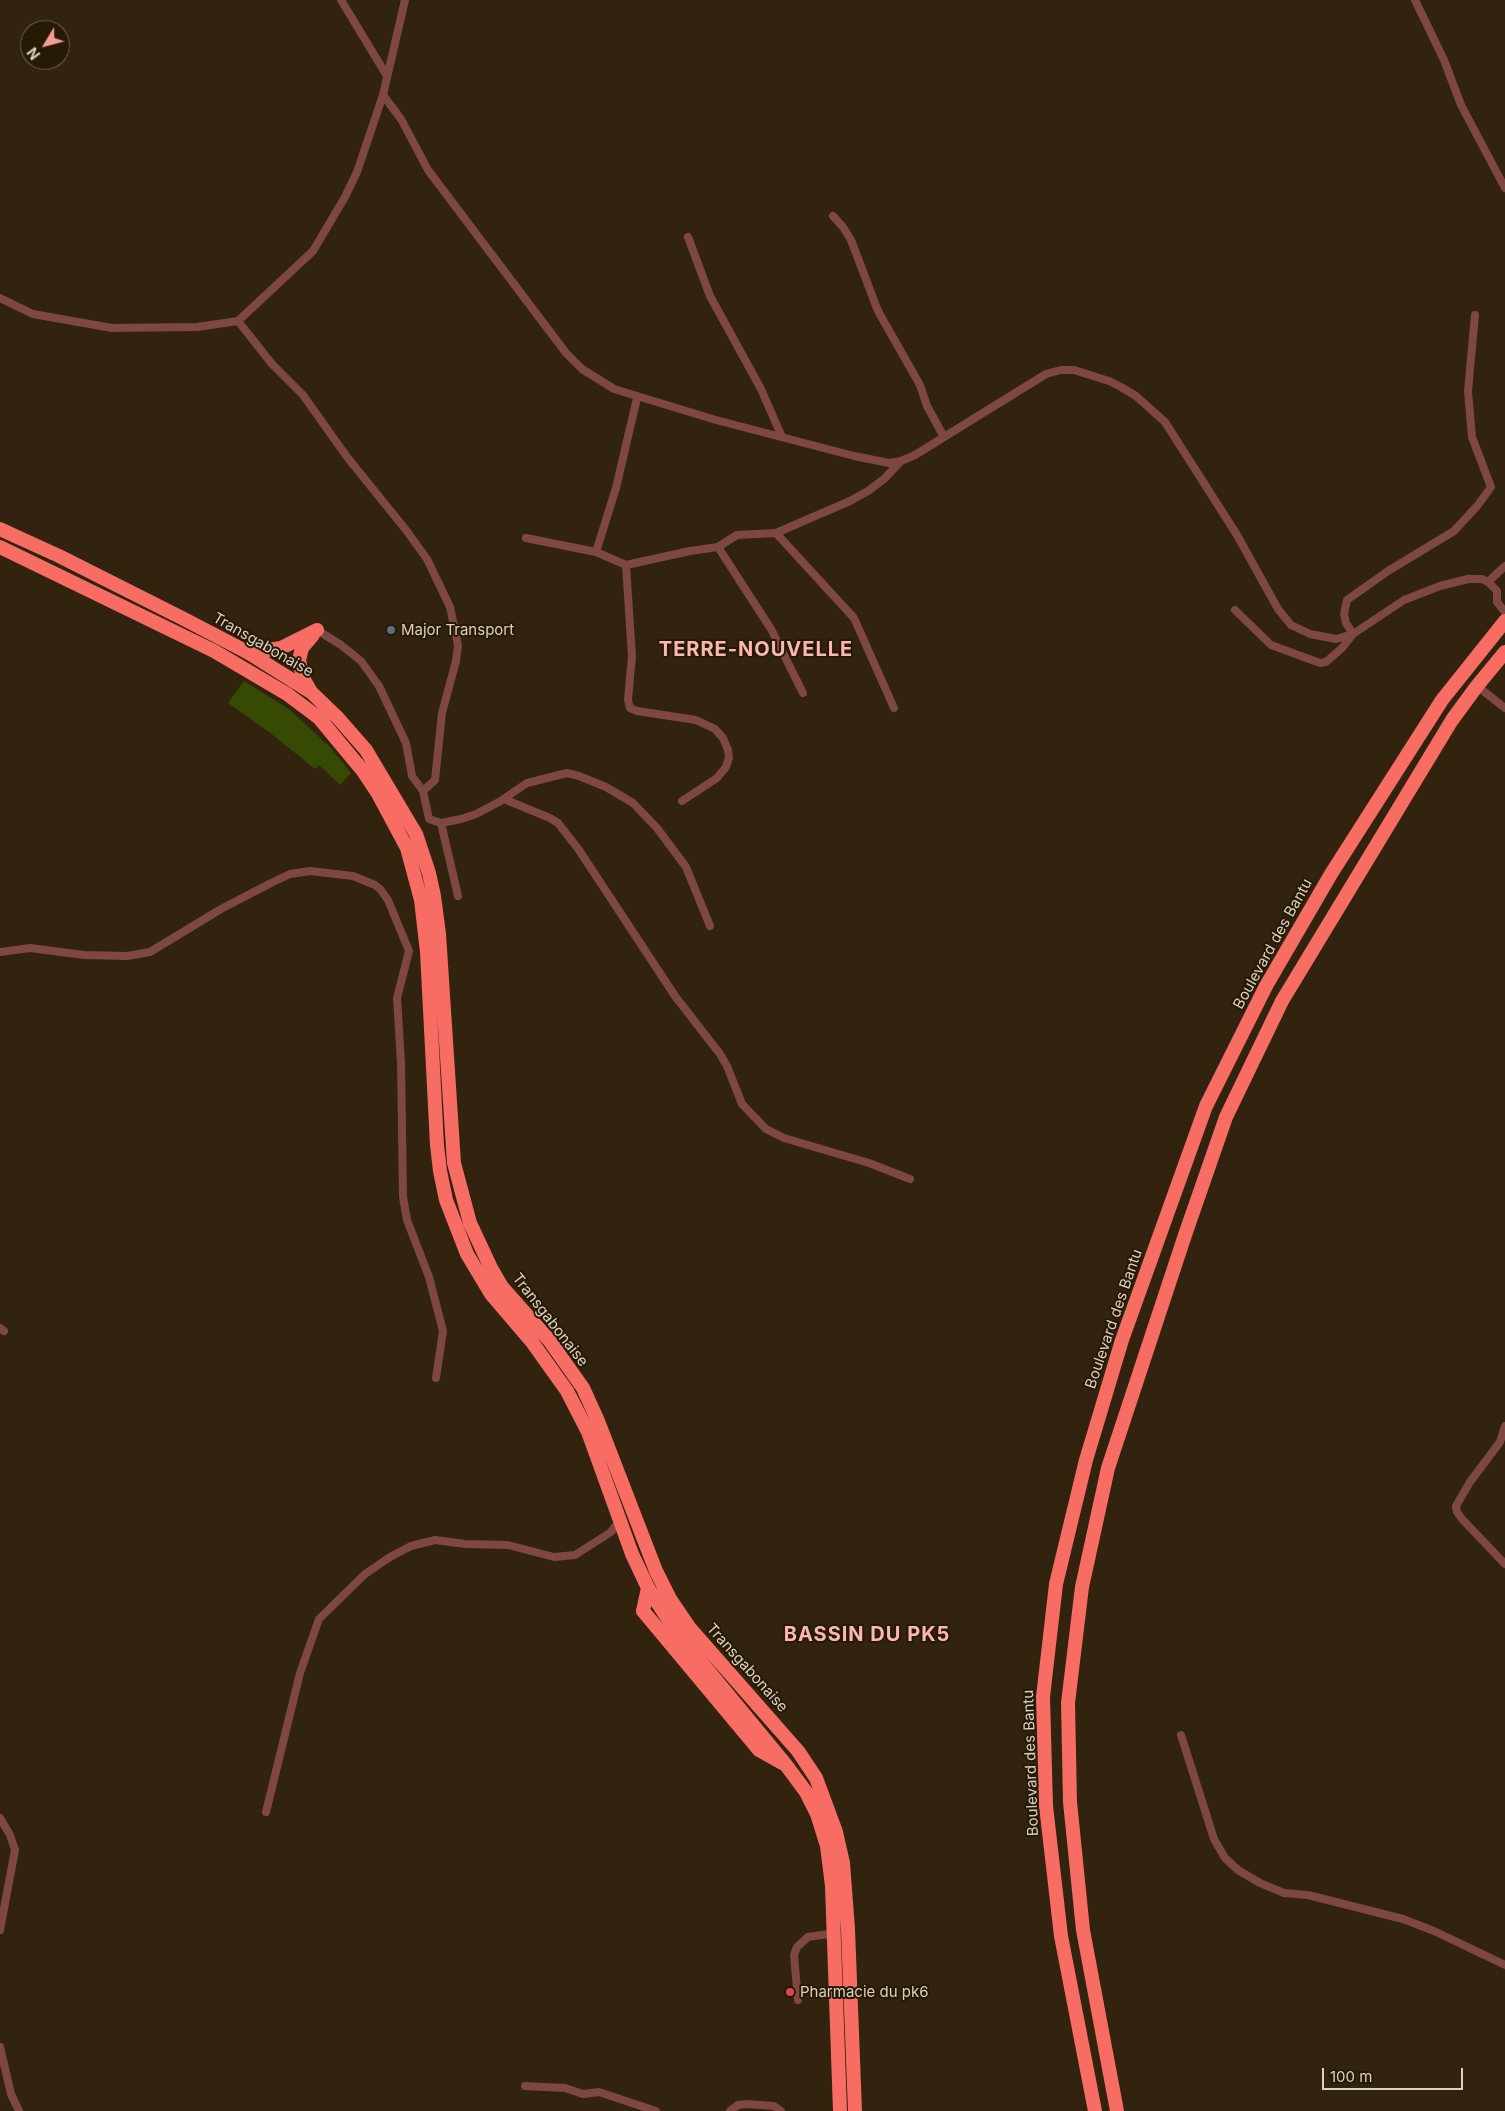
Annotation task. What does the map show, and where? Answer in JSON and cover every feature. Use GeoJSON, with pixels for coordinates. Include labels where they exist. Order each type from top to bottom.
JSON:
{"type":"FeatureCollection","features":[{"type":"Feature","properties":{"kind":"highway","name":"Transgabonaise"},"geometry":{"type":"LineString","coordinates":[[0,529],[84,568],[249,653],[311,692],[338,718],[366,750],[416,834],[429,873],[439,934],[454,1163],[461,1196],[479,1244],[502,1286],[549,1340],[582,1388],[598,1421],[656,1571],[670,1599],[690,1628],[798,1751],[816,1778],[830,1812],[843,1862],[846,1891],[854,2111]]}},
{"type":"Feature","properties":{"kind":"highway","name":"Transgabonaise"},"geometry":{"type":"LineString","coordinates":[[0,548],[214,651],[287,694],[319,718],[363,771],[377,792],[407,848],[421,900],[426,952],[437,1145],[446,1200],[464,1247],[478,1275],[491,1294],[532,1342],[567,1391],[588,1432],[620,1520],[648,1588],[683,1640],[786,1765],[806,1792],[817,1814],[827,1846],[832,1886],[840,2111]]}},
{"type":"Feature","properties":{"kind":"highway","name":"Boulevard des Bantu"},"geometry":{"type":"LineString","coordinates":[[1095,2111],[1060,1927],[1046,1806],[1043,1697],[1056,1584],[1086,1460],[1122,1340],[1206,1106],[1266,986],[1331,874],[1442,700],[1505,621]]}},
{"type":"Feature","properties":{"kind":"highway"},"geometry":{"type":"LineString","coordinates":[[249,653],[281,648],[317,630]]}},
{"type":"Feature","properties":{"kind":"highway"},"geometry":{"type":"LineString","coordinates":[[311,692],[303,678],[299,660],[302,648],[317,630]]}},
{"type":"Feature","properties":{"kind":"highway"},"geometry":{"type":"LineString","coordinates":[[1117,2109],[1083,1930],[1070,1802],[1068,1703],[1082,1587],[1108,1468],[1184,1235],[1226,1117],[1282,1001],[1452,720],[1505,652]]}},
{"type":"Feature","properties":{"kind":"highway"},"geometry":{"type":"LineString","coordinates":[[1086,2070],[1088,2111]]}},
{"type":"Feature","properties":{"kind":"street"},"geometry":{"type":"LineString","coordinates":[[342,0],[386,76]]}},
{"type":"Feature","properties":{"kind":"street"},"geometry":{"type":"LineString","coordinates":[[0,298],[33,314],[112,328],[197,327],[238,321],[313,251],[326,231],[357,172],[383,95],[405,0]]}},
{"type":"Feature","properties":{"kind":"street"},"geometry":{"type":"LineString","coordinates":[[1415,0],[1444,60],[1461,105],[1505,188]]}},
{"type":"Feature","properties":{"kind":"street"},"geometry":{"type":"LineString","coordinates":[[383,95],[401,119],[428,170],[566,353],[582,369],[596,379],[614,389],[637,398],[875,461],[889,462],[901,461],[915,455],[1046,374],[1061,370],[1074,370],[1109,381],[1136,396],[1165,422],[1175,435],[1208,492],[1256,566],[1278,609],[1291,625],[1310,634],[1336,639],[1353,634]]}},
{"type":"Feature","properties":{"kind":"street"},"geometry":{"type":"LineString","coordinates":[[833,216],[851,240],[878,312],[920,385],[927,406],[944,437]]}},
{"type":"Feature","properties":{"kind":"street"},"geometry":{"type":"LineString","coordinates":[[688,237],[710,296],[761,389],[782,437]]}},
{"type":"Feature","properties":{"kind":"street"},"geometry":{"type":"LineString","coordinates":[[1353,634],[1346,623],[1344,614],[1347,600],[1388,571],[1454,531],[1478,505],[1491,487],[1472,437],[1468,391],[1475,315]]}},
{"type":"Feature","properties":{"kind":"street"},"geometry":{"type":"LineString","coordinates":[[238,321],[272,364],[303,395],[347,457],[406,530],[427,559],[450,607],[458,645],[456,660],[442,713],[435,780],[423,791]]}},
{"type":"Feature","properties":{"kind":"street"},"geometry":{"type":"LineString","coordinates":[[596,552],[616,488],[637,398]]}},
{"type":"Feature","properties":{"kind":"street"},"geometry":{"type":"LineString","coordinates":[[526,538],[596,552],[626,565],[718,547],[737,535],[776,532],[850,501],[884,479],[901,461]]}},
{"type":"Feature","properties":{"kind":"street"},"geometry":{"type":"LineString","coordinates":[[776,532],[854,618],[894,708]]}},
{"type":"Feature","properties":{"kind":"street"},"geometry":{"type":"LineString","coordinates":[[718,547],[771,629],[803,693]]}},
{"type":"Feature","properties":{"kind":"street"},"geometry":{"type":"LineString","coordinates":[[626,565],[632,656],[628,700],[630,708],[637,711],[696,720],[715,729],[723,738],[728,750],[729,758],[726,767],[717,778],[682,801]]}},
{"type":"Feature","properties":{"kind":"street"},"geometry":{"type":"LineString","coordinates":[[1488,582],[1505,566]]}},
{"type":"Feature","properties":{"kind":"street"},"geometry":{"type":"LineString","coordinates":[[1236,610],[1271,645],[1320,663],[1326,662],[1353,634],[1404,600],[1440,586],[1468,579],[1482,579],[1497,591],[1497,602],[1505,612]]}},
{"type":"Feature","properties":{"kind":"street"},"geometry":{"type":"LineString","coordinates":[[317,630],[341,645],[361,661],[379,686],[406,743],[412,776],[423,791],[429,819],[441,822],[476,814],[504,799],[527,782],[567,773],[606,787],[633,803],[657,828],[686,867],[710,926]]}},
{"type":"Feature","properties":{"kind":"street"},"geometry":{"type":"LineString","coordinates":[[1477,686],[1505,708]]}},
{"type":"Feature","properties":{"kind":"street"},"geometry":{"type":"LineString","coordinates":[[504,799],[550,818],[558,824],[579,850],[675,996],[728,1066],[742,1104],[761,1124],[784,1138],[869,1163],[910,1179]]}},
{"type":"Feature","properties":{"kind":"street"},"geometry":{"type":"LineString","coordinates":[[441,822],[458,896]]}},
{"type":"Feature","properties":{"kind":"street"},"geometry":{"type":"LineString","coordinates":[[0,952],[30,948],[84,955],[126,956],[150,952],[221,909],[290,874],[310,871],[353,876],[375,885],[388,900],[409,952],[398,998],[403,1197],[407,1220],[428,1277],[443,1331],[436,1378]]}},
{"type":"Feature","properties":{"kind":"street"},"geometry":{"type":"LineString","coordinates":[[409,952],[426,952]]}},
{"type":"Feature","properties":{"kind":"street"},"geometry":{"type":"LineString","coordinates":[[1505,1426],[1500,1442],[1470,1482],[1456,1506],[1462,1520],[1505,1564]]}},
{"type":"Feature","properties":{"kind":"street"},"geometry":{"type":"LineString","coordinates":[[266,1812],[300,1673],[319,1619],[365,1574],[390,1556],[411,1546],[435,1540],[465,1544],[508,1544],[554,1557],[575,1555],[611,1532],[620,1520]]}},
{"type":"Feature","properties":{"kind":"street"},"geometry":{"type":"LineString","coordinates":[[1182,1735],[1214,1839],[1225,1858],[1238,1870],[1260,1883],[1284,1893],[1308,1895],[1403,1919],[1434,1930],[1505,1965]]}},
{"type":"Feature","properties":{"kind":"street"},"geometry":{"type":"LineString","coordinates":[[0,1818],[10,1834],[15,1850],[0,1930]]}},
{"type":"Feature","properties":{"kind":"street"},"geometry":{"type":"LineString","coordinates":[[798,2000],[794,1954],[797,1947],[808,1937],[835,1933]]}},
{"type":"Feature","properties":{"kind":"street"},"geometry":{"type":"LineString","coordinates":[[0,2047],[11,2094],[18,2111]]}},
{"type":"Feature","properties":{"kind":"street"},"geometry":{"type":"LineString","coordinates":[[525,2086],[565,2088],[583,2094],[599,2092],[656,2111]]}},
{"type":"Feature","properties":{"kind":"street"},"geometry":{"type":"LineString","coordinates":[[730,2111],[738,2105],[747,2104],[774,2106],[781,2111]]}},
{"type":"Feature","properties":{"kind":"green space"},"geometry":{"type":"Polygon","coordinates":[[[244,681],[289,709],[331,748],[351,773],[340,785],[319,765],[315,769],[273,735],[228,703],[244,681]]]}},
{"type":"Feature","properties":{"kind":"place","name":"Major Transport"},"geometry":{"type":"Point","coordinates":[391,630]}},
{"type":"Feature","properties":{"kind":"place","name":"Pharmacie du pk6"},"geometry":{"type":"Point","coordinates":[790,1992]}},
{"type":"Feature","properties":{"kind":"district","name":"TERRE-NOUVELLE"},"geometry":{"type":"Point","coordinates":[756,650]}},
{"type":"Feature","properties":{"kind":"district","name":"BASSIN DU PK5"},"geometry":{"type":"Point","coordinates":[867,1635]}}]}
